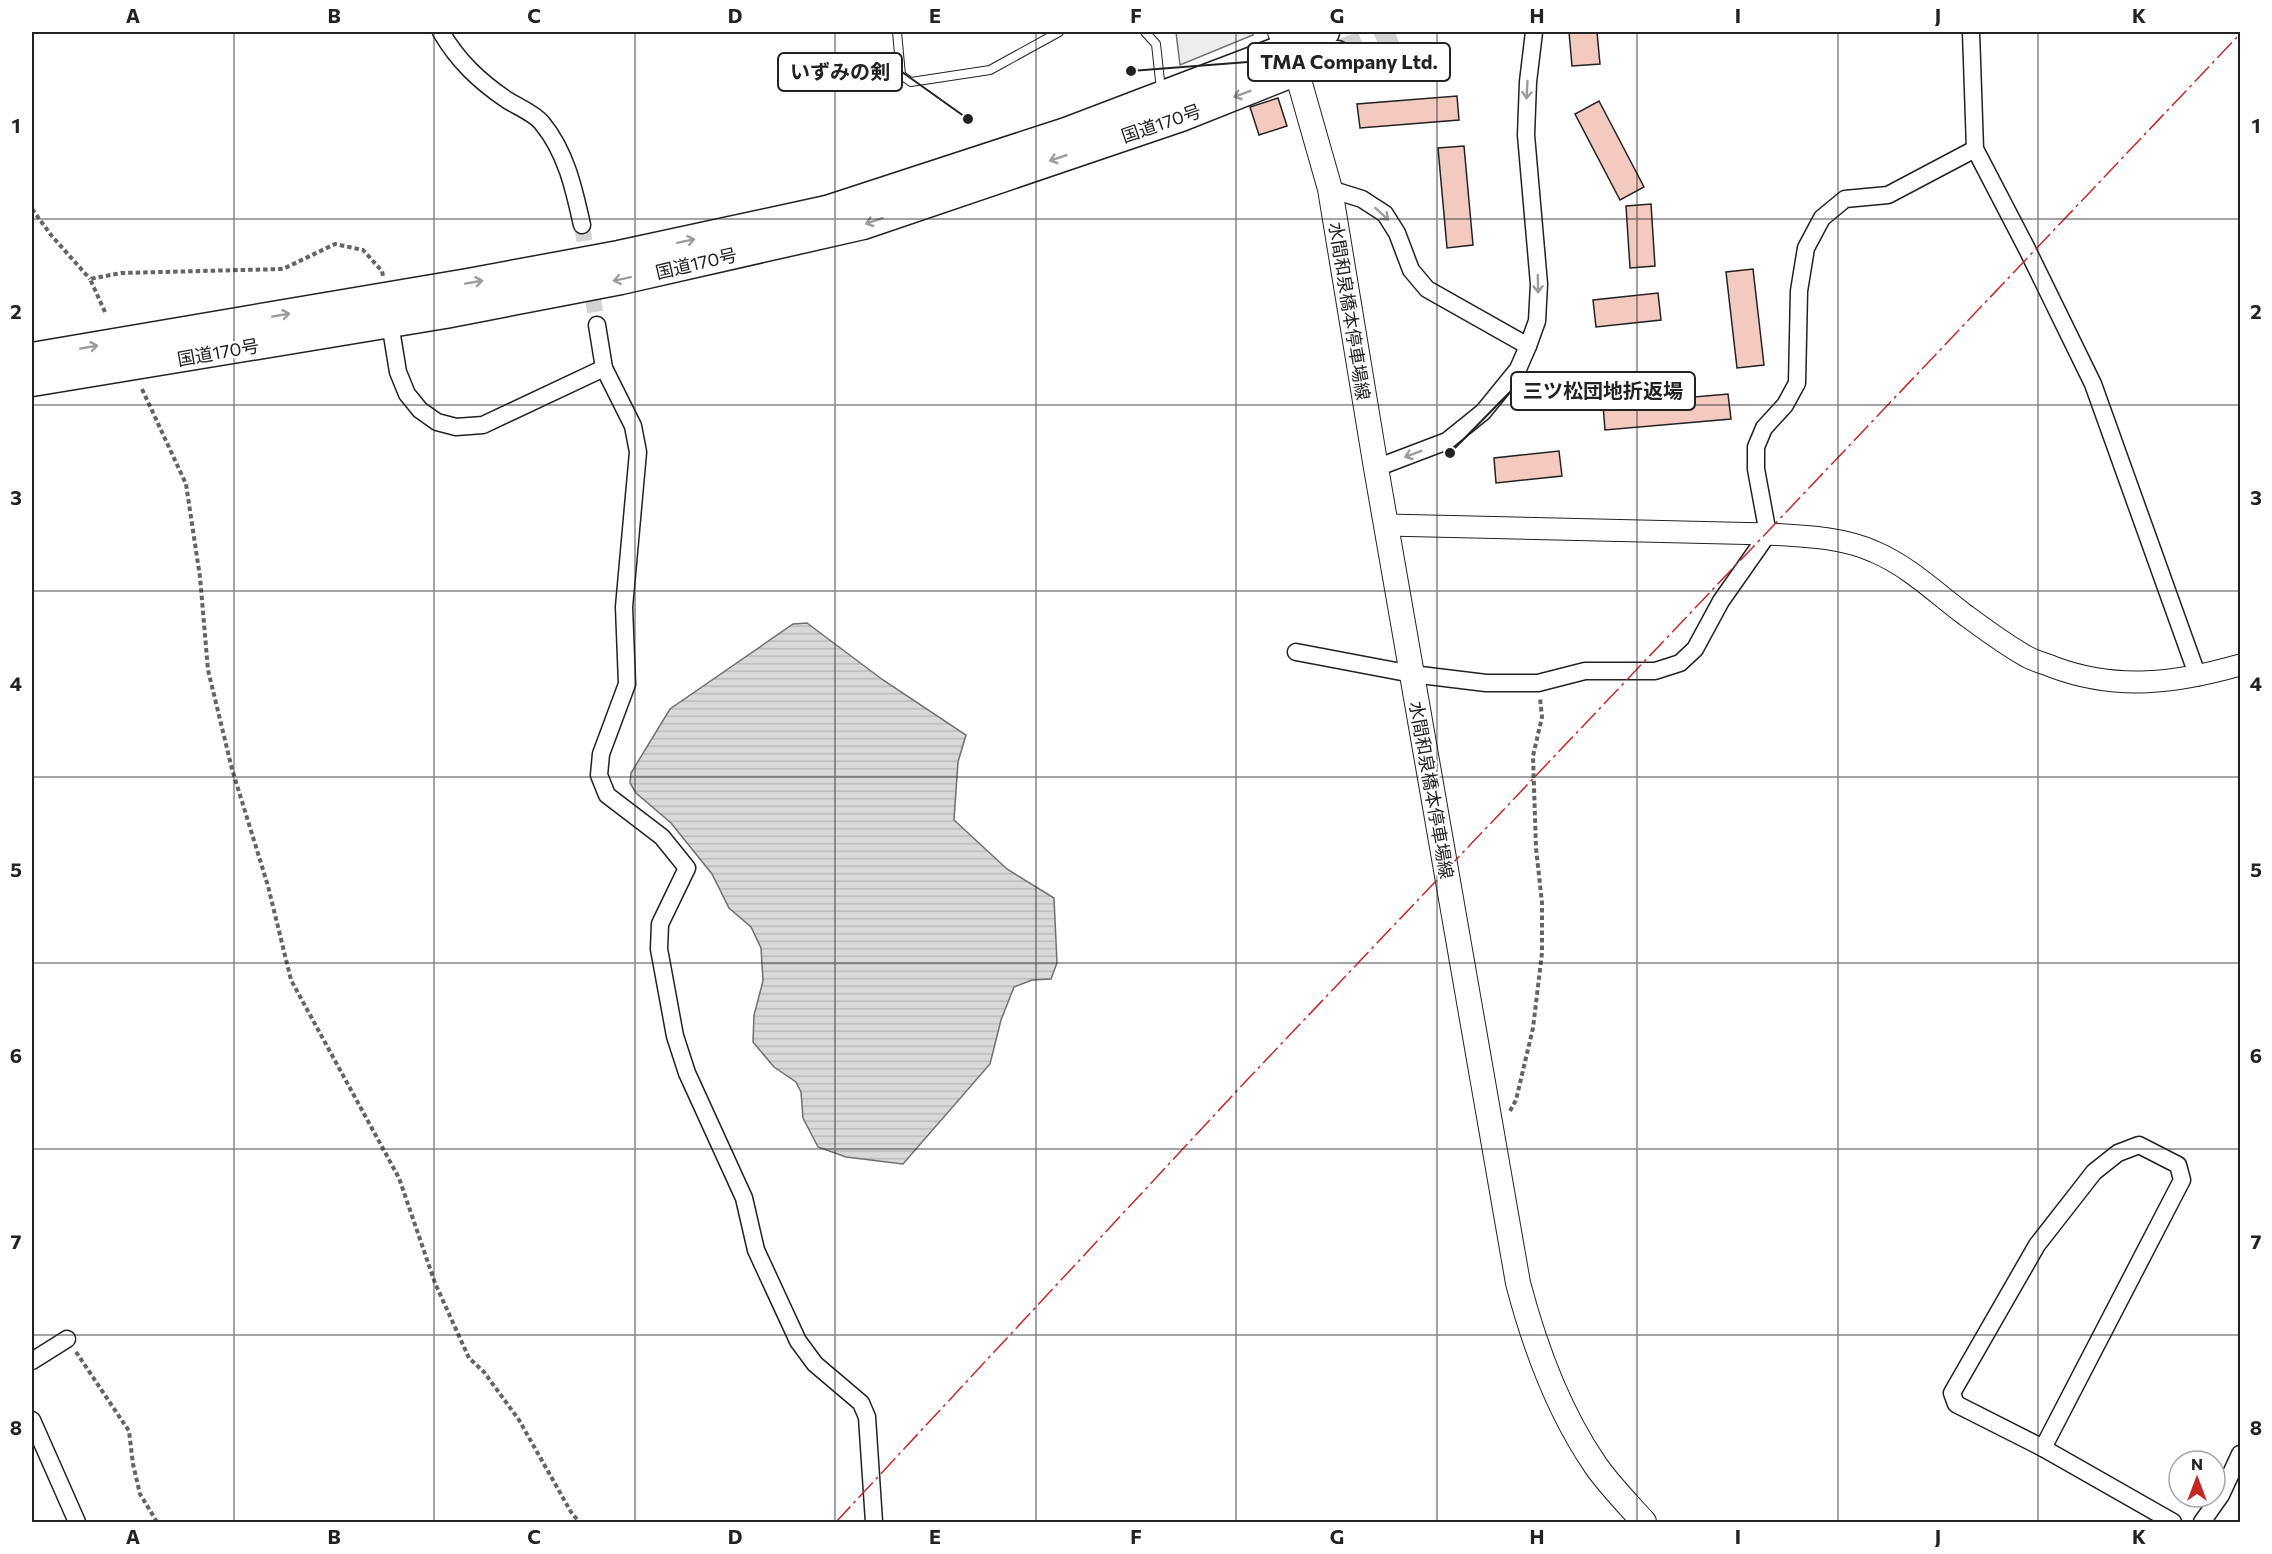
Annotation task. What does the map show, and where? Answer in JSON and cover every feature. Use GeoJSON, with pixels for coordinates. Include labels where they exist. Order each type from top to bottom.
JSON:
{"type":"FeatureCollection","features":[{"type":"Feature","properties":{"kind":"highway","name":"国道170号"},"geometry":{"type":"LineString","coordinates":[[32,381],[389,310],[619,255],[827,210],[1066,132],[1288,51],[1331,43]]}},
{"type":"Feature","properties":{"kind":"highway","name":"国道170号"},"geometry":{"type":"LineString","coordinates":[[32,357],[621,280],[863,225],[1181,117],[1288,51]]}},
{"type":"Feature","properties":{"kind":"main road","name":"水間和泉橋本停車場線"},"geometry":{"type":"LineString","coordinates":[[1288,51],[1330,189],[1497,1169],[1525,1310],[1545,1369],[1576,1434],[1597,1467],[1644,1522]]}},
{"type":"Feature","properties":{"kind":"street"},"geometry":{"type":"LineString","coordinates":[[441,32],[459,60],[484,84],[541,121],[557,145],[572,180],[582,225]]}},
{"type":"Feature","properties":{"kind":"street"},"geometry":{"type":"LineString","coordinates":[[1376,468],[1447,441],[1483,412],[1518,369],[1528,346],[1537,321],[1539,284],[1526,135],[1527,82],[1534,32]]}},
{"type":"Feature","properties":{"kind":"street"},"geometry":{"type":"LineString","coordinates":[[1971,32],[1975,149],[2093,384],[2198,677]]}},
{"type":"Feature","properties":{"kind":"street"},"geometry":{"type":"LineString","coordinates":[[1296,652],[1412,674],[1486,683],[1538,683],[1586,671],[1655,671],[1680,663],[1695,648],[1721,601],[1768,534],[1755,469],[1755,447],[1764,428],[1785,405],[1797,383],[1799,291],[1806,248],[1822,218],[1845,199],[1888,195],[1975,149]]}},
{"type":"Feature","properties":{"kind":"street"},"geometry":{"type":"LineString","coordinates":[[1330,189],[1362,199],[1385,214],[1397,233],[1411,270],[1427,289],[1528,346]]}},
{"type":"Feature","properties":{"kind":"street"},"geometry":{"type":"LineString","coordinates":[[389,310],[398,372],[407,394],[420,410],[437,422],[456,427],[483,425],[604,368]]}},
{"type":"Feature","properties":{"kind":"street"},"geometry":{"type":"LineString","coordinates":[[597,325],[604,368],[633,426],[638,452],[624,607],[627,684],[601,754],[599,775],[608,795],[662,837],[687,868],[660,924],[659,950],[675,1036],[687,1073],[744,1198],[756,1250],[798,1341],[815,1364],[861,1403],[867,1417],[874,1522]]}},
{"type":"Feature","properties":{"kind":"street"},"geometry":{"type":"LineString","coordinates":[[1387,525],[1814,537],[1874,551],[1907,569],[1964,614],[2025,656],[2060,670],[2088,678],[2126,683],[2198,677],[2241,665]]}},
{"type":"Feature","properties":{"kind":"street"},"geometry":{"type":"LineString","coordinates":[[2043,1448],[2182,1180],[2178,1165],[2139,1145],[2118,1153],[2094,1172],[2037,1245],[1952,1393],[1956,1404],[2043,1448],[2173,1522]]}},
{"type":"Feature","properties":{"kind":"street"},"geometry":{"type":"LineString","coordinates":[[32,1361],[67,1339]]}},
{"type":"Feature","properties":{"kind":"street"},"geometry":{"type":"LineString","coordinates":[[32,1420],[77,1522]]}},
{"type":"Feature","properties":{"kind":"street"},"geometry":{"type":"LineString","coordinates":[[2202,1522],[2221,1495],[2241,1454]]}},
{"type":"Feature","properties":{"kind":"lane"},"geometry":{"type":"LineString","coordinates":[[897,32],[902,75],[911,82],[990,70],[1059,32]]}},
{"type":"Feature","properties":{"kind":"lane"},"geometry":{"type":"LineString","coordinates":[[1145,32],[1156,44],[1161,96]]}},
{"type":"Feature","properties":{"kind":"path"},"geometry":{"type":"LineString","coordinates":[[32,209],[51,235],[90,279],[105,312]]}},
{"type":"Feature","properties":{"kind":"path"},"geometry":{"type":"LineString","coordinates":[[90,279],[121,273],[283,269],[335,244],[363,250],[382,271],[389,310]]}},
{"type":"Feature","properties":{"kind":"path"},"geometry":{"type":"LineString","coordinates":[[142,389],[186,484],[200,577],[208,670],[232,769],[268,886],[291,980],[399,1178],[435,1283],[469,1358],[484,1372],[519,1420],[570,1512],[579,1522]]}},
{"type":"Feature","properties":{"kind":"path"},"geometry":{"type":"LineString","coordinates":[[1516,1100],[1533,1028],[1542,953],[1542,903],[1536,848],[1533,756],[1542,717],[1538,683]]}},
{"type":"Feature","properties":{"kind":"path"},"geometry":{"type":"LineString","coordinates":[[67,1339],[129,1431],[140,1494],[157,1522]]}},
{"type":"Feature","properties":{"kind":"shaded area"},"geometry":{"type":"Polygon","coordinates":[[[1176,32],[1253,32],[1253,35],[1180,65],[1176,32]]]}},
{"type":"Feature","properties":{"kind":"shaded area"},"geometry":{"type":"Polygon","coordinates":[[[807,623],[883,680],[966,735],[958,762],[954,820],[1007,869],[1054,898],[1057,963],[1051,979],[1032,980],[1014,987],[1001,1020],[990,1064],[903,1164],[846,1157],[818,1147],[803,1118],[801,1092],[796,1082],[774,1067],[753,1042],[754,1015],[763,981],[761,948],[751,927],[729,908],[712,874],[671,823],[636,793],[630,783],[631,773],[670,709],[793,624],[807,623]]]}},
{"type":"Feature","properties":{"kind":"building"},"geometry":{"type":"Polygon","coordinates":[[[1569,32],[1597,32],[1600,64],[1572,66],[1569,32]]]}},
{"type":"Feature","properties":{"kind":"building"},"geometry":{"type":"Polygon","coordinates":[[[1457,96],[1459,120],[1360,128],[1357,104],[1457,96]]]}},
{"type":"Feature","properties":{"kind":"building"},"geometry":{"type":"Polygon","coordinates":[[[1278,98],[1287,126],[1259,135],[1250,107],[1278,98]]]}},
{"type":"Feature","properties":{"kind":"building"},"geometry":{"type":"Polygon","coordinates":[[[1599,101],[1644,187],[1620,200],[1575,114],[1599,101]]]}},
{"type":"Feature","properties":{"kind":"building"},"geometry":{"type":"Polygon","coordinates":[[[1464,146],[1473,245],[1447,248],[1438,148],[1464,146]]]}},
{"type":"Feature","properties":{"kind":"building"},"geometry":{"type":"Polygon","coordinates":[[[1651,204],[1655,266],[1630,268],[1626,206],[1651,204]]]}},
{"type":"Feature","properties":{"kind":"building"},"geometry":{"type":"Polygon","coordinates":[[[1753,269],[1764,365],[1737,368],[1726,272],[1753,269]]]}},
{"type":"Feature","properties":{"kind":"building"},"geometry":{"type":"Polygon","coordinates":[[[1658,293],[1661,320],[1596,327],[1593,300],[1658,293]]]}},
{"type":"Feature","properties":{"kind":"building"},"geometry":{"type":"Polygon","coordinates":[[[1728,394],[1731,419],[1605,430],[1603,405],[1728,394]]]}},
{"type":"Feature","properties":{"kind":"building"},"geometry":{"type":"Polygon","coordinates":[[[1559,451],[1562,476],[1496,483],[1494,458],[1559,451]]]}},
{"type":"Feature","properties":{"kind":"tunnel"},"geometry":{"type":"LineString","coordinates":[[1337,55],[1395,32]]}},
{"type":"Feature","properties":{"kind":"tunnel"},"geometry":{"type":"LineString","coordinates":[[582,225],[597,325]]}},
{"type":"Feature","properties":{"kind":"power"},"geometry":{"type":"LineString","coordinates":[[836,1522],[1246,1081],[2240,34]]}},
{"type":"Feature","properties":{"kind":"place","name":"TMA Company Ltd."},"geometry":{"type":"Point","coordinates":[1131,71]}},
{"type":"Feature","properties":{"kind":"place","name":"いずみの剣"},"geometry":{"type":"Point","coordinates":[968,119]}},
{"type":"Feature","properties":{"kind":"place","name":"三ツ松団地折返場"},"geometry":{"type":"Point","coordinates":[1450,453]}}]}
